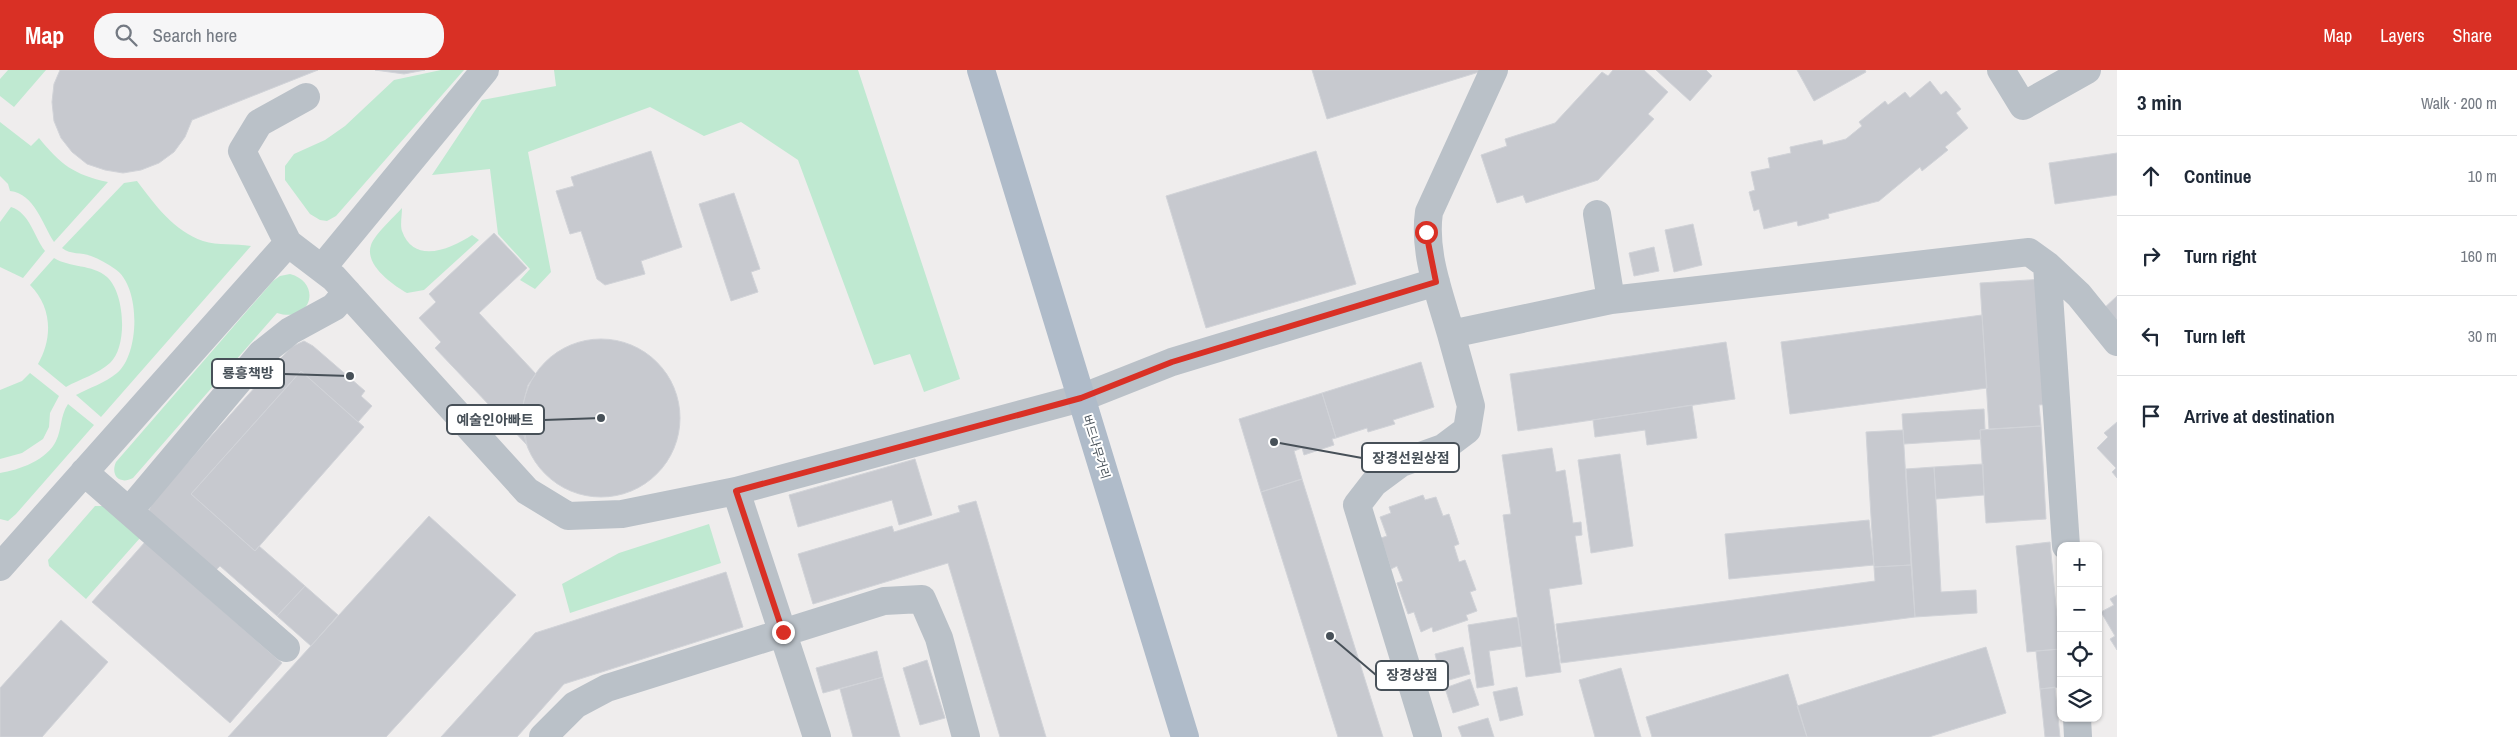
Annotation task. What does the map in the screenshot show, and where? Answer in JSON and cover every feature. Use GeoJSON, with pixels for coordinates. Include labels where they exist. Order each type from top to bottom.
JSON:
{"type":"FeatureCollection","features":[{"type":"Feature","properties":{"kind":"main road","name":"버드나무거리"},"geometry":{"type":"LineString","coordinates":[[980,70],[1185,737]]}},
{"type":"Feature","properties":{"kind":"street"},"geometry":{"type":"LineString","coordinates":[[322,268],[485,70]]}},
{"type":"Feature","properties":{"kind":"street"},"geometry":{"type":"LineString","coordinates":[[1428,737],[1357,506],[1374,483],[1401,463],[1443,448],[1468,430],[1470,406],[1436,282],[1426,232],[1429,212],[1494,70]]}},
{"type":"Feature","properties":{"kind":"street"},"geometry":{"type":"LineString","coordinates":[[2001,70],[2022,106],[2087,70]]}},
{"type":"Feature","properties":{"kind":"street"},"geometry":{"type":"LineString","coordinates":[[306,97],[259,123],[242,151],[288,243],[322,268],[346,292],[527,491],[568,516],[622,514],[736,491],[1081,398],[1172,362],[1436,282]]}},
{"type":"Feature","properties":{"kind":"street"},"geometry":{"type":"LineString","coordinates":[[1597,214],[1611,300]]}},
{"type":"Feature","properties":{"kind":"street"},"geometry":{"type":"LineString","coordinates":[[3,557],[84,472],[288,243]]}},
{"type":"Feature","properties":{"kind":"street"},"geometry":{"type":"LineString","coordinates":[[1451,334],[1611,300],[2029,252],[2047,265],[2079,296],[2117,342]]}},
{"type":"Feature","properties":{"kind":"street"},"geometry":{"type":"LineString","coordinates":[[2047,265],[2066,542]]}},
{"type":"Feature","properties":{"kind":"street"},"geometry":{"type":"LineString","coordinates":[[129,511],[261,354],[290,332],[334,307],[346,292]]}},
{"type":"Feature","properties":{"kind":"street"},"geometry":{"type":"LineString","coordinates":[[84,472],[286,648]]}},
{"type":"Feature","properties":{"kind":"street"},"geometry":{"type":"LineString","coordinates":[[736,491],[817,737]]}},
{"type":"Feature","properties":{"kind":"street"},"geometry":{"type":"LineString","coordinates":[[543,737],[575,705],[607,688],[884,601],[922,599],[939,638],[966,737]]}},
{"type":"Feature","properties":{"kind":"street"},"geometry":{"type":"LineString","coordinates":[[2077,722],[2078,737]]}},
{"type":"Feature","properties":{"kind":"green space"},"geometry":{"type":"Polygon","coordinates":[[[8,70],[46,70],[14,107],[0,96],[0,79],[8,70]]]}},
{"type":"Feature","properties":{"kind":"green space"},"geometry":{"type":"Polygon","coordinates":[[[441,70],[464,70],[336,216],[327,221],[320,220],[310,214],[285,180],[285,166],[294,154],[325,140],[345,126],[394,80],[441,70]]]}},
{"type":"Feature","properties":{"kind":"green space"},"geometry":{"type":"Polygon","coordinates":[[[554,70],[858,70],[960,379],[924,392],[910,354],[874,365],[798,160],[741,122],[704,136],[650,107],[528,152],[551,272],[535,289],[520,280],[530,269],[498,234],[490,169],[432,175],[482,100],[556,86],[554,70]]]}},
{"type":"Feature","properties":{"kind":"green space"},"geometry":{"type":"Polygon","coordinates":[[[0,122],[31,146],[39,138],[61,162],[77,172],[108,182],[54,242],[32,204],[19,193],[10,191],[8,184],[0,176],[0,122]]]}},
{"type":"Feature","properties":{"kind":"green space"},"geometry":{"type":"Polygon","coordinates":[[[137,181],[174,224],[193,237],[209,243],[251,246],[101,417],[76,395],[112,377],[125,364],[133,336],[133,304],[130,290],[115,269],[91,256],[69,252],[62,248],[124,183],[137,181]]]}},
{"type":"Feature","properties":{"kind":"green space"},"geometry":{"type":"Polygon","coordinates":[[[11,207],[23,214],[45,251],[23,278],[0,267],[0,222],[11,207]]]}},
{"type":"Feature","properties":{"kind":"green space"},"geometry":{"type":"Polygon","coordinates":[[[402,208],[402,231],[408,242],[415,248],[424,251],[444,249],[472,235],[479,240],[424,290],[407,293],[381,274],[372,260],[370,252],[371,245],[376,236],[402,208]]]}},
{"type":"Feature","properties":{"kind":"green space"},"geometry":{"type":"Polygon","coordinates":[[[54,258],[95,270],[107,277],[118,295],[121,307],[122,333],[116,355],[105,367],[66,387],[38,364],[46,344],[48,323],[43,303],[30,285],[54,258]]]}},
{"type":"Feature","properties":{"kind":"green space"},"geometry":{"type":"Polygon","coordinates":[[[290,274],[307,285],[309,301],[305,308],[298,313],[289,315],[277,313],[133,478],[120,480],[117,478],[114,471],[116,462],[273,281],[280,276],[290,274]]]}},
{"type":"Feature","properties":{"kind":"green space"},"geometry":{"type":"Polygon","coordinates":[[[30,373],[59,396],[50,413],[49,427],[43,439],[22,453],[0,459],[0,390],[22,381],[30,373]]]}},
{"type":"Feature","properties":{"kind":"green space"},"geometry":{"type":"Polygon","coordinates":[[[68,404],[94,425],[16,514],[8,521],[0,519],[0,473],[24,467],[39,459],[52,448],[68,404]]]}},
{"type":"Feature","properties":{"kind":"green space"},"geometry":{"type":"Polygon","coordinates":[[[95,506],[105,506],[140,538],[86,599],[49,566],[48,560],[95,506]]]}},
{"type":"Feature","properties":{"kind":"green space"},"geometry":{"type":"Polygon","coordinates":[[[709,524],[721,563],[570,613],[562,584],[619,553],[709,524]]]}},
{"type":"Feature","properties":{"kind":"building"},"geometry":{"type":"Polygon","coordinates":[[[60,70],[318,70],[192,120],[185,137],[174,152],[159,163],[141,170],[123,173],[87,164],[72,152],[61,138],[54,121],[52,102],[54,84],[60,70]]]}},
{"type":"Feature","properties":{"kind":"building"},"geometry":{"type":"Polygon","coordinates":[[[375,70],[425,70],[404,74],[375,70]]]}},
{"type":"Feature","properties":{"kind":"building"},"geometry":{"type":"Polygon","coordinates":[[[1312,70],[1479,70],[1479,72],[1327,119],[1312,70]]]}},
{"type":"Feature","properties":{"kind":"building"},"geometry":{"type":"Polygon","coordinates":[[[1613,70],[1644,70],[1668,92],[1648,114],[1654,119],[1598,180],[1526,203],[1523,195],[1497,203],[1481,155],[1507,146],[1505,139],[1555,123],[1602,72],[1608,76],[1613,70]]]}},
{"type":"Feature","properties":{"kind":"building"},"geometry":{"type":"Polygon","coordinates":[[[1656,70],[1706,70],[1712,76],[1690,101],[1656,70]]]}},
{"type":"Feature","properties":{"kind":"building"},"geometry":{"type":"Polygon","coordinates":[[[1797,70],[1865,70],[1866,72],[1814,101],[1797,70]]]}},
{"type":"Feature","properties":{"kind":"building"},"geometry":{"type":"Polygon","coordinates":[[[1930,81],[1941,95],[1946,91],[1961,109],[1956,113],[1968,128],[1945,147],[1948,150],[1922,171],[1920,167],[1879,201],[1828,214],[1829,218],[1798,226],[1797,221],[1764,229],[1759,209],[1754,211],[1749,192],[1755,190],[1751,172],[1770,168],[1768,158],[1791,153],[1790,147],[1822,140],[1823,145],[1846,139],[1862,126],[1859,122],[1885,101],[1888,105],[1905,92],[1910,98],[1930,81]]]}},
{"type":"Feature","properties":{"kind":"building"},"geometry":{"type":"Polygon","coordinates":[[[651,151],[682,247],[641,261],[645,274],[605,285],[597,279],[581,231],[570,234],[556,191],[574,186],[571,177],[651,151]]]}},
{"type":"Feature","properties":{"kind":"building"},"geometry":{"type":"Polygon","coordinates":[[[1316,151],[1356,284],[1206,328],[1166,196],[1316,151]]]}},
{"type":"Feature","properties":{"kind":"building"},"geometry":{"type":"Polygon","coordinates":[[[2117,153],[2117,195],[2055,204],[2049,163],[2117,153]]]}},
{"type":"Feature","properties":{"kind":"building"},"geometry":{"type":"Polygon","coordinates":[[[734,193],[760,269],[751,272],[758,292],[731,301],[699,204],[734,193]]]}},
{"type":"Feature","properties":{"kind":"building"},"geometry":{"type":"Polygon","coordinates":[[[1693,224],[1702,265],[1674,272],[1665,230],[1693,224]]]}},
{"type":"Feature","properties":{"kind":"building"},"geometry":{"type":"Polygon","coordinates":[[[494,233],[527,268],[479,313],[536,374],[528,385],[521,412],[527,445],[435,348],[441,342],[419,318],[436,302],[429,294],[494,233]]]}},
{"type":"Feature","properties":{"kind":"building"},"geometry":{"type":"Polygon","coordinates":[[[1654,247],[1659,271],[1634,276],[1629,253],[1654,247]]]}},
{"type":"Feature","properties":{"kind":"building"},"geometry":{"type":"Polygon","coordinates":[[[2044,279],[2051,404],[2039,405],[2041,426],[1989,429],[1980,283],[2044,279]]]}},
{"type":"Feature","properties":{"kind":"building"},"geometry":{"type":"Polygon","coordinates":[[[2117,296],[2117,328],[2101,311],[2117,296]]]}},
{"type":"Feature","properties":{"kind":"building"},"geometry":{"type":"Polygon","coordinates":[[[1982,315],[1987,388],[1790,414],[1781,342],[1982,315]]]}},
{"type":"Feature","properties":{"kind":"building"},"geometry":{"type":"Polygon","coordinates":[[[601,339],[631,345],[645,352],[657,362],[667,374],[674,388],[680,418],[674,448],[667,462],[657,474],[645,484],[631,491],[601,497],[571,491],[557,484],[545,474],[535,462],[528,448],[522,418],[528,388],[535,374],[545,362],[557,352],[571,345],[601,339]]]}},
{"type":"Feature","properties":{"kind":"building"},"geometry":{"type":"Polygon","coordinates":[[[304,341],[313,346],[365,391],[361,396],[372,406],[358,422],[301,371],[191,494],[255,551],[259,546],[305,586],[277,616],[220,566],[214,572],[153,518],[149,510],[153,501],[291,347],[304,341]]]}},
{"type":"Feature","properties":{"kind":"building"},"geometry":{"type":"Polygon","coordinates":[[[1726,342],[1735,399],[1518,431],[1510,374],[1726,342]]]}},
{"type":"Feature","properties":{"kind":"building"},"geometry":{"type":"Polygon","coordinates":[[[1421,362],[1434,407],[1393,420],[1395,424],[1368,432],[1367,428],[1336,438],[1322,393],[1421,362]]]}},
{"type":"Feature","properties":{"kind":"building"},"geometry":{"type":"Polygon","coordinates":[[[301,371],[364,427],[255,551],[191,494],[301,371]]]}},
{"type":"Feature","properties":{"kind":"building"},"geometry":{"type":"Polygon","coordinates":[[[1322,393],[1336,438],[1332,439],[1334,445],[1304,455],[1302,448],[1294,451],[1302,479],[1261,492],[1239,419],[1322,393]]]}},
{"type":"Feature","properties":{"kind":"building"},"geometry":{"type":"Polygon","coordinates":[[[1692,405],[1697,438],[1647,445],[1645,430],[1595,437],[1593,420],[1692,405]]]}},
{"type":"Feature","properties":{"kind":"building"},"geometry":{"type":"Polygon","coordinates":[[[1984,409],[1985,429],[1980,430],[1981,439],[1904,444],[1902,414],[1984,409]]]}},
{"type":"Feature","properties":{"kind":"building"},"geometry":{"type":"Polygon","coordinates":[[[2117,422],[2117,478],[2112,472],[2116,468],[2097,448],[2108,437],[2104,433],[2117,422]]]}},
{"type":"Feature","properties":{"kind":"building"},"geometry":{"type":"Polygon","coordinates":[[[2041,426],[2046,519],[1986,523],[1980,430],[2041,426]]]}},
{"type":"Feature","properties":{"kind":"building"},"geometry":{"type":"Polygon","coordinates":[[[1903,430],[1911,565],[1874,567],[1866,432],[1903,430]]]}},
{"type":"Feature","properties":{"kind":"building"},"geometry":{"type":"Polygon","coordinates":[[[1552,448],[1556,472],[1565,470],[1573,523],[1581,522],[1582,535],[1575,536],[1582,584],[1549,589],[1561,672],[1526,677],[1503,515],[1511,514],[1502,455],[1552,448]]]}},
{"type":"Feature","properties":{"kind":"building"},"geometry":{"type":"Polygon","coordinates":[[[1620,454],[1633,546],[1591,553],[1578,460],[1620,454]]]}},
{"type":"Feature","properties":{"kind":"building"},"geometry":{"type":"Polygon","coordinates":[[[915,459],[932,515],[899,525],[892,500],[798,527],[789,495],[915,459]]]}},
{"type":"Feature","properties":{"kind":"building"},"geometry":{"type":"Polygon","coordinates":[[[1983,464],[1984,495],[1936,499],[1934,467],[1983,464]]]}},
{"type":"Feature","properties":{"kind":"building"},"geometry":{"type":"Polygon","coordinates":[[[1934,467],[1941,592],[1976,590],[1977,613],[1915,617],[1906,469],[1934,467]]]}},
{"type":"Feature","properties":{"kind":"building"},"geometry":{"type":"Polygon","coordinates":[[[1302,479],[1383,737],[1338,737],[1261,492],[1302,479]]]}},
{"type":"Feature","properties":{"kind":"building"},"geometry":{"type":"Polygon","coordinates":[[[1423,495],[1425,500],[1436,497],[1443,516],[1449,514],[1459,544],[1454,546],[1459,562],[1465,560],[1476,590],[1470,592],[1477,611],[1466,615],[1468,620],[1433,632],[1432,627],[1421,632],[1414,612],[1408,614],[1397,583],[1403,581],[1397,566],[1391,569],[1381,538],[1387,536],[1380,517],[1391,513],[1389,507],[1423,495]]]}},
{"type":"Feature","properties":{"kind":"building"},"geometry":{"type":"Polygon","coordinates":[[[976,501],[1046,737],[1000,737],[948,563],[813,604],[798,554],[892,526],[894,532],[960,512],[958,506],[976,501]]]}},
{"type":"Feature","properties":{"kind":"building"},"geometry":{"type":"Polygon","coordinates":[[[429,516],[516,595],[386,737],[228,737],[429,516]]]}},
{"type":"Feature","properties":{"kind":"building"},"geometry":{"type":"Polygon","coordinates":[[[1869,520],[1874,565],[1729,579],[1725,534],[1869,520]]]}},
{"type":"Feature","properties":{"kind":"building"},"geometry":{"type":"Polygon","coordinates":[[[145,542],[282,663],[230,723],[92,602],[145,542]]]}},
{"type":"Feature","properties":{"kind":"building"},"geometry":{"type":"Polygon","coordinates":[[[2050,542],[2057,617],[2057,649],[2027,652],[2016,546],[2050,542]]]}},
{"type":"Feature","properties":{"kind":"building"},"geometry":{"type":"Polygon","coordinates":[[[1911,565],[1915,617],[1561,663],[1556,624],[1875,581],[1874,567],[1911,565]]]}},
{"type":"Feature","properties":{"kind":"building"},"geometry":{"type":"Polygon","coordinates":[[[726,572],[743,627],[564,684],[517,737],[441,737],[535,633],[726,572]]]}},
{"type":"Feature","properties":{"kind":"building"},"geometry":{"type":"Polygon","coordinates":[[[305,586],[338,615],[311,646],[277,616],[305,586]]]}},
{"type":"Feature","properties":{"kind":"building"},"geometry":{"type":"Polygon","coordinates":[[[2117,595],[2117,650],[2110,639],[2115,636],[2102,614],[2102,611],[2114,605],[2110,599],[2117,595]]]}},
{"type":"Feature","properties":{"kind":"building"},"geometry":{"type":"Polygon","coordinates":[[[1518,617],[1522,646],[1489,651],[1494,685],[1477,688],[1468,625],[1518,617]]]}},
{"type":"Feature","properties":{"kind":"building"},"geometry":{"type":"Polygon","coordinates":[[[61,620],[108,662],[42,737],[0,737],[0,688],[61,620]]]}},
{"type":"Feature","properties":{"kind":"building"},"geometry":{"type":"Polygon","coordinates":[[[1463,647],[1470,674],[1442,682],[1435,654],[1463,647]]]}},
{"type":"Feature","properties":{"kind":"building"},"geometry":{"type":"Polygon","coordinates":[[[1986,647],[2006,713],[1929,737],[1807,737],[1797,706],[1986,647]]]}},
{"type":"Feature","properties":{"kind":"building"},"geometry":{"type":"Polygon","coordinates":[[[2057,649],[2057,687],[2040,689],[2036,651],[2057,649]]]}},
{"type":"Feature","properties":{"kind":"building"},"geometry":{"type":"Polygon","coordinates":[[[877,651],[883,677],[823,693],[816,668],[877,651]]]}},
{"type":"Feature","properties":{"kind":"building"},"geometry":{"type":"Polygon","coordinates":[[[927,660],[945,718],[920,725],[903,668],[927,660]]]}},
{"type":"Feature","properties":{"kind":"building"},"geometry":{"type":"Polygon","coordinates":[[[1621,668],[1641,737],[1595,737],[1579,680],[1621,668]]]}},
{"type":"Feature","properties":{"kind":"building"},"geometry":{"type":"Polygon","coordinates":[[[1788,674],[1807,737],[1652,737],[1646,717],[1788,674]]]}},
{"type":"Feature","properties":{"kind":"building"},"geometry":{"type":"Polygon","coordinates":[[[883,677],[900,737],[853,737],[840,689],[883,677]]]}},
{"type":"Feature","properties":{"kind":"building"},"geometry":{"type":"Polygon","coordinates":[[[1470,679],[1479,705],[1453,713],[1445,688],[1470,679]]]}},
{"type":"Feature","properties":{"kind":"building"},"geometry":{"type":"Polygon","coordinates":[[[1517,687],[1523,715],[1500,721],[1493,692],[1517,687]]]}},
{"type":"Feature","properties":{"kind":"building"},"geometry":{"type":"Polygon","coordinates":[[[2055,687],[2060,737],[2045,737],[2040,689],[2055,687]]]}},
{"type":"Feature","properties":{"kind":"building"},"geometry":{"type":"Polygon","coordinates":[[[1488,718],[1494,737],[1462,737],[1458,727],[1488,718]]]}},
{"type":"Feature","properties":{"kind":"place","name":"룡흥책방"},"geometry":{"type":"Point","coordinates":[350,376]}},
{"type":"Feature","properties":{"kind":"place","name":"예술인아빠트"},"geometry":{"type":"Point","coordinates":[601,418]}},
{"type":"Feature","properties":{"kind":"place","name":"장경선원상점"},"geometry":{"type":"Point","coordinates":[1274,442]}},
{"type":"Feature","properties":{"kind":"place","name":"장경상점"},"geometry":{"type":"Point","coordinates":[1330,636]}},
{"type":"Feature","properties":{"kind":"route"},"geometry":{"type":"LineString","coordinates":[[783,632],[736,491],[1081,398],[1172,362],[1436,282],[1426,232]]}}]}
